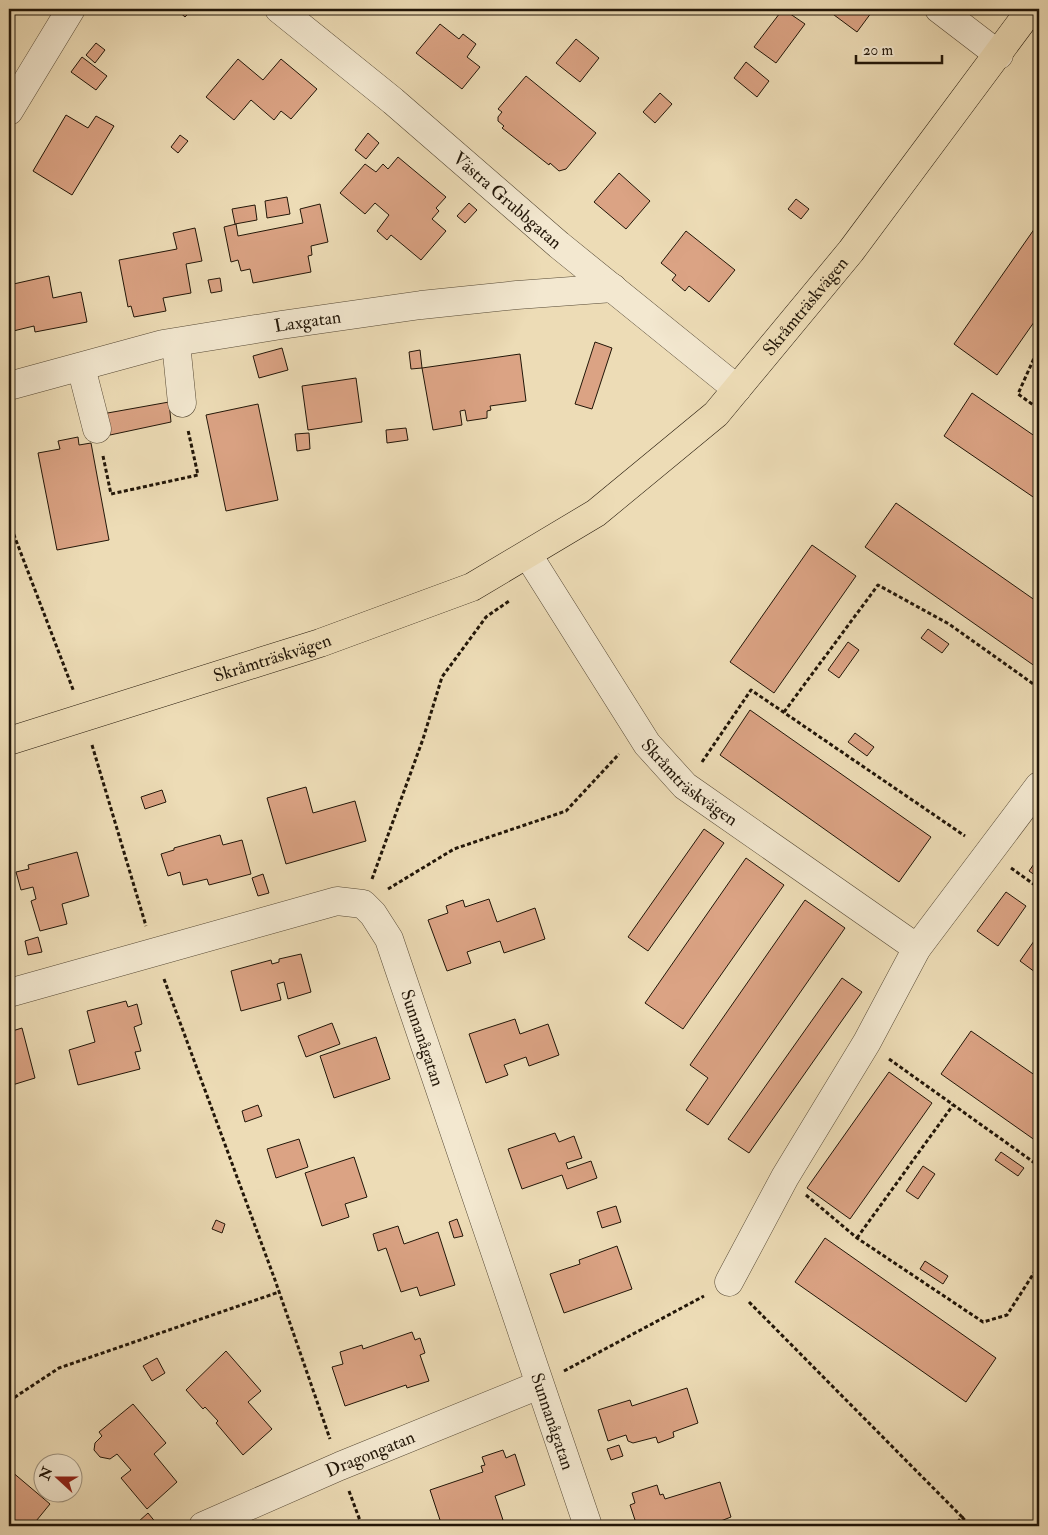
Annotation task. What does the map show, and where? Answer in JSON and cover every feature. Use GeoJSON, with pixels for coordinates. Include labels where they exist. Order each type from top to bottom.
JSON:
{"type":"FeatureCollection","features":[{"type":"Feature","properties":{"kind":"main road","name":"Skråmträskvägen"},"geometry":{"type":"LineString","coordinates":[[9,741],[320,643],[472,587],[596,513],[716,414],[851,251],[999,55],[1031,9]]}},
{"type":"Feature","properties":{"kind":"street"},"geometry":{"type":"LineString","coordinates":[[9,111],[71,9]]}},
{"type":"Feature","properties":{"kind":"street","name":"Västra Grubbgatan"},"geometry":{"type":"LineString","coordinates":[[279,9],[393,101],[559,244],[737,389]]}},
{"type":"Feature","properties":{"kind":"street"},"geometry":{"type":"LineString","coordinates":[[939,9],[999,55]]}},
{"type":"Feature","properties":{"kind":"street","name":"Laxgatan"},"geometry":{"type":"LineString","coordinates":[[9,386],[176,342],[421,305],[613,288]]}},
{"type":"Feature","properties":{"kind":"street"},"geometry":{"type":"LineString","coordinates":[[176,342],[182,403]]}},
{"type":"Feature","properties":{"kind":"street"},"geometry":{"type":"LineString","coordinates":[[80,367],[97,428]]}},
{"type":"Feature","properties":{"kind":"street","name":"Skråmträskvägen"},"geometry":{"type":"LineString","coordinates":[[528,555],[647,744],[685,786],[917,948]]}},
{"type":"Feature","properties":{"kind":"street"},"geometry":{"type":"LineString","coordinates":[[729,1282],[785,1177],[867,1042],[917,948],[991,854],[1039,786]]}},
{"type":"Feature","properties":{"kind":"street"},"geometry":{"type":"LineString","coordinates":[[9,993],[153,951],[337,901],[363,904]]}},
{"type":"Feature","properties":{"kind":"street","name":"Sunnanågatan"},"geometry":{"type":"LineString","coordinates":[[363,904],[373,914],[389,939],[588,1526]]}},
{"type":"Feature","properties":{"kind":"street","name":"Dragongatan"},"geometry":{"type":"LineString","coordinates":[[203,1526],[340,1466],[539,1385]]}},
{"type":"Feature","properties":{"kind":"path"},"geometry":{"type":"LineString","coordinates":[[1039,347],[1018,394],[1039,409]]}},
{"type":"Feature","properties":{"kind":"path"},"geometry":{"type":"LineString","coordinates":[[97,428],[111,494],[198,475],[182,403]]}},
{"type":"Feature","properties":{"kind":"path"},"geometry":{"type":"LineString","coordinates":[[363,904],[423,738],[442,677],[486,617],[542,577]]}},
{"type":"Feature","properties":{"kind":"path"},"geometry":{"type":"LineString","coordinates":[[784,712],[878,585],[949,624],[1039,688]]}},
{"type":"Feature","properties":{"kind":"path"},"geometry":{"type":"LineString","coordinates":[[685,786],[751,690],[1039,888]]}},
{"type":"Feature","properties":{"kind":"path"},"geometry":{"type":"LineString","coordinates":[[363,904],[454,849],[566,811],[640,732]]}},
{"type":"Feature","properties":{"kind":"path"},"geometry":{"type":"LineString","coordinates":[[153,951],[279,1292],[362,1526]]}},
{"type":"Feature","properties":{"kind":"path"},"geometry":{"type":"LineString","coordinates":[[867,1042],[1039,1166]]}},
{"type":"Feature","properties":{"kind":"path"},"geometry":{"type":"LineString","coordinates":[[857,1238],[952,1105]]}},
{"type":"Feature","properties":{"kind":"path"},"geometry":{"type":"LineString","coordinates":[[785,1177],[857,1238],[983,1322],[1007,1315],[1039,1265]]}},
{"type":"Feature","properties":{"kind":"path"},"geometry":{"type":"LineString","coordinates":[[539,1385],[729,1282],[970,1526]]}},
{"type":"Feature","properties":{"kind":"path"},"geometry":{"type":"LineString","coordinates":[[9,1401],[59,1368],[279,1292]]}},
{"type":"Feature","properties":{"kind":"path"},"geometry":{"type":"LineString","coordinates":[[954,1526],[962,1517]]}},
{"type":"Feature","properties":{"kind":"building"},"geometry":{"type":"Polygon","coordinates":[[[176,9],[193,9],[185,17],[176,9]]]}},
{"type":"Feature","properties":{"kind":"building"},"geometry":{"type":"Polygon","coordinates":[[[783,9],[805,24],[776,63],[754,47],[783,9]]]}},
{"type":"Feature","properties":{"kind":"building"},"geometry":{"type":"Polygon","coordinates":[[[826,9],[874,9],[857,32],[826,9]]]}},
{"type":"Feature","properties":{"kind":"building"},"geometry":{"type":"Polygon","coordinates":[[[440,24],[459,39],[463,34],[476,44],[467,57],[480,67],[462,89],[416,53],[440,24]]]}},
{"type":"Feature","properties":{"kind":"building"},"geometry":{"type":"Polygon","coordinates":[[[576,39],[599,58],[580,82],[556,63],[576,39]]]}},
{"type":"Feature","properties":{"kind":"building"},"geometry":{"type":"Polygon","coordinates":[[[96,43],[105,50],[95,63],[86,55],[96,43]]]}},
{"type":"Feature","properties":{"kind":"building"},"geometry":{"type":"Polygon","coordinates":[[[82,57],[107,76],[96,90],[71,72],[82,57]]]}},
{"type":"Feature","properties":{"kind":"building"},"geometry":{"type":"Polygon","coordinates":[[[238,59],[263,80],[281,59],[317,89],[291,119],[281,111],[274,120],[251,100],[234,120],[206,97],[238,59]]]}},
{"type":"Feature","properties":{"kind":"building"},"geometry":{"type":"Polygon","coordinates":[[[746,62],[769,81],[757,97],[734,78],[746,62]]]}},
{"type":"Feature","properties":{"kind":"building"},"geometry":{"type":"Polygon","coordinates":[[[526,76],[596,133],[566,169],[559,171],[550,163],[549,165],[502,128],[504,126],[498,121],[498,117],[502,112],[498,109],[526,76]]]}},
{"type":"Feature","properties":{"kind":"building"},"geometry":{"type":"Polygon","coordinates":[[[660,93],[672,104],[655,123],[643,112],[660,93]]]}},
{"type":"Feature","properties":{"kind":"building"},"geometry":{"type":"Polygon","coordinates":[[[66,115],[88,128],[96,116],[114,126],[72,195],[33,171],[66,115]]]}},
{"type":"Feature","properties":{"kind":"building"},"geometry":{"type":"Polygon","coordinates":[[[368,133],[379,143],[366,159],[355,150],[368,133]]]}},
{"type":"Feature","properties":{"kind":"building"},"geometry":{"type":"Polygon","coordinates":[[[180,135],[188,141],[178,153],[171,147],[180,135]]]}},
{"type":"Feature","properties":{"kind":"building"},"geometry":{"type":"Polygon","coordinates":[[[398,157],[446,197],[436,208],[439,211],[432,219],[446,231],[421,260],[391,235],[387,240],[377,231],[389,215],[375,203],[365,214],[340,193],[365,164],[376,172],[383,164],[388,169],[398,157]]]}},
{"type":"Feature","properties":{"kind":"building"},"geometry":{"type":"Polygon","coordinates":[[[619,173],[650,201],[626,229],[594,202],[619,173]]]}},
{"type":"Feature","properties":{"kind":"building"},"geometry":{"type":"Polygon","coordinates":[[[287,197],[290,214],[267,218],[265,201],[287,197]]]}},
{"type":"Feature","properties":{"kind":"building"},"geometry":{"type":"Polygon","coordinates":[[[796,199],[809,209],[801,219],[788,209],[796,199]]]}},
{"type":"Feature","properties":{"kind":"building"},"geometry":{"type":"Polygon","coordinates":[[[469,203],[477,210],[465,223],[457,216],[469,203]]]}},
{"type":"Feature","properties":{"kind":"building"},"geometry":{"type":"Polygon","coordinates":[[[320,204],[328,242],[311,246],[312,255],[308,256],[311,272],[253,283],[250,269],[241,271],[238,260],[231,262],[224,227],[236,224],[238,236],[303,223],[300,209],[320,204]]]}},
{"type":"Feature","properties":{"kind":"building"},"geometry":{"type":"Polygon","coordinates":[[[255,205],[257,220],[235,224],[232,209],[255,205]]]}},
{"type":"Feature","properties":{"kind":"building"},"geometry":{"type":"Polygon","coordinates":[[[195,228],[202,261],[186,264],[191,293],[163,298],[166,311],[134,317],[131,306],[128,307],[119,260],[177,249],[173,233],[195,228]]]}},
{"type":"Feature","properties":{"kind":"building"},"geometry":{"type":"Polygon","coordinates":[[[1035,228],[1039,231],[1039,315],[997,375],[954,344],[1035,228]]]}},
{"type":"Feature","properties":{"kind":"building"},"geometry":{"type":"Polygon","coordinates":[[[686,231],[735,270],[709,302],[689,286],[685,291],[672,280],[676,275],[661,263],[686,231]]]}},
{"type":"Feature","properties":{"kind":"building"},"geometry":{"type":"Polygon","coordinates":[[[49,276],[53,298],[81,292],[87,322],[35,332],[34,326],[9,332],[9,285],[49,276]]]}},
{"type":"Feature","properties":{"kind":"building"},"geometry":{"type":"Polygon","coordinates":[[[220,278],[222,291],[211,293],[208,280],[220,278]]]}},
{"type":"Feature","properties":{"kind":"building"},"geometry":{"type":"Polygon","coordinates":[[[595,342],[612,348],[592,409],[575,404],[595,342]]]}},
{"type":"Feature","properties":{"kind":"building"},"geometry":{"type":"Polygon","coordinates":[[[282,348],[288,370],[259,378],[253,356],[282,348]]]}},
{"type":"Feature","properties":{"kind":"building"},"geometry":{"type":"Polygon","coordinates":[[[420,350],[422,368],[411,369],[409,352],[420,350]]]}},
{"type":"Feature","properties":{"kind":"building"},"geometry":{"type":"Polygon","coordinates":[[[520,354],[526,401],[490,406],[491,410],[487,411],[487,418],[467,421],[465,410],[460,411],[462,425],[433,430],[422,368],[520,354]]]}},
{"type":"Feature","properties":{"kind":"building"},"geometry":{"type":"Polygon","coordinates":[[[356,378],[362,422],[308,430],[302,386],[356,378]]]}},
{"type":"Feature","properties":{"kind":"building"},"geometry":{"type":"Polygon","coordinates":[[[972,393],[1039,439],[1039,501],[944,436],[972,393]]]}},
{"type":"Feature","properties":{"kind":"building"},"geometry":{"type":"Polygon","coordinates":[[[169,402],[171,422],[110,435],[102,414],[169,402]]]}},
{"type":"Feature","properties":{"kind":"building"},"geometry":{"type":"Polygon","coordinates":[[[258,404],[278,500],[226,511],[206,415],[258,404]]]}},
{"type":"Feature","properties":{"kind":"building"},"geometry":{"type":"Polygon","coordinates":[[[406,428],[408,440],[387,443],[386,430],[406,428]]]}},
{"type":"Feature","properties":{"kind":"building"},"geometry":{"type":"Polygon","coordinates":[[[309,433],[310,449],[297,451],[295,434],[309,433]]]}},
{"type":"Feature","properties":{"kind":"building"},"geometry":{"type":"Polygon","coordinates":[[[78,437],[79,445],[91,443],[109,540],[57,550],[38,453],[60,449],[58,441],[78,437]]]}},
{"type":"Feature","properties":{"kind":"building"},"geometry":{"type":"Polygon","coordinates":[[[896,503],[1039,603],[1039,669],[865,547],[896,503]]]}},
{"type":"Feature","properties":{"kind":"building"},"geometry":{"type":"Polygon","coordinates":[[[812,545],[856,576],[774,693],[730,662],[812,545]]]}},
{"type":"Feature","properties":{"kind":"building"},"geometry":{"type":"Polygon","coordinates":[[[928,629],[949,644],[942,653],[921,638],[928,629]]]}},
{"type":"Feature","properties":{"kind":"building"},"geometry":{"type":"Polygon","coordinates":[[[848,642],[859,650],[839,678],[828,670],[848,642]]]}},
{"type":"Feature","properties":{"kind":"building"},"geometry":{"type":"Polygon","coordinates":[[[750,710],[931,837],[899,882],[720,755],[750,710]]]}},
{"type":"Feature","properties":{"kind":"building"},"geometry":{"type":"Polygon","coordinates":[[[855,733],[874,747],[867,756],[848,742],[855,733]]]}},
{"type":"Feature","properties":{"kind":"building"},"geometry":{"type":"Polygon","coordinates":[[[306,787],[313,813],[355,801],[366,841],[286,864],[267,798],[306,787]]]}},
{"type":"Feature","properties":{"kind":"building"},"geometry":{"type":"Polygon","coordinates":[[[162,790],[166,802],[145,809],[141,797],[162,790]]]}},
{"type":"Feature","properties":{"kind":"building"},"geometry":{"type":"Polygon","coordinates":[[[704,829],[724,843],[648,951],[628,937],[704,829]]]}},
{"type":"Feature","properties":{"kind":"building"},"geometry":{"type":"Polygon","coordinates":[[[220,835],[223,845],[242,840],[251,874],[209,885],[207,879],[183,885],[180,872],[168,876],[161,854],[174,850],[174,848],[220,835]]]}},
{"type":"Feature","properties":{"kind":"building"},"geometry":{"type":"Polygon","coordinates":[[[77,852],[89,896],[62,904],[67,924],[40,931],[31,901],[36,899],[33,887],[21,890],[16,872],[29,869],[28,865],[77,852]]]}},
{"type":"Feature","properties":{"kind":"building"},"geometry":{"type":"Polygon","coordinates":[[[1039,857],[1039,878],[1029,871],[1039,857]]]}},
{"type":"Feature","properties":{"kind":"building"},"geometry":{"type":"Polygon","coordinates":[[[746,858],[784,885],[683,1029],[645,1003],[746,858]]]}},
{"type":"Feature","properties":{"kind":"building"},"geometry":{"type":"Polygon","coordinates":[[[263,874],[269,893],[258,896],[252,878],[263,874]]]}},
{"type":"Feature","properties":{"kind":"building"},"geometry":{"type":"Polygon","coordinates":[[[1006,892],[1026,906],[998,946],[977,931],[1006,892]]]}},
{"type":"Feature","properties":{"kind":"building"},"geometry":{"type":"Polygon","coordinates":[[[489,899],[497,922],[535,908],[545,939],[504,953],[500,941],[467,952],[471,963],[447,971],[428,920],[448,913],[446,906],[463,900],[465,907],[489,899]]]}},
{"type":"Feature","properties":{"kind":"building"},"geometry":{"type":"Polygon","coordinates":[[[805,900],[845,928],[708,1125],[686,1110],[708,1078],[690,1065],[805,900]]]}},
{"type":"Feature","properties":{"kind":"building"},"geometry":{"type":"Polygon","coordinates":[[[1039,934],[1039,975],[1020,961],[1039,934]]]}},
{"type":"Feature","properties":{"kind":"building"},"geometry":{"type":"Polygon","coordinates":[[[38,937],[42,952],[28,955],[25,941],[38,937]]]}},
{"type":"Feature","properties":{"kind":"building"},"geometry":{"type":"Polygon","coordinates":[[[301,954],[311,992],[288,999],[284,982],[277,984],[281,1000],[241,1011],[231,971],[271,960],[272,964],[279,962],[279,959],[301,954]]]}},
{"type":"Feature","properties":{"kind":"building"},"geometry":{"type":"Polygon","coordinates":[[[842,978],[862,992],[749,1153],[728,1139],[842,978]]]}},
{"type":"Feature","properties":{"kind":"building"},"geometry":{"type":"Polygon","coordinates":[[[126,1001],[128,1007],[137,1004],[142,1024],[134,1027],[141,1051],[135,1052],[140,1069],[78,1085],[69,1050],[95,1042],[87,1011],[126,1001]]]}},
{"type":"Feature","properties":{"kind":"building"},"geometry":{"type":"Polygon","coordinates":[[[515,1019],[520,1034],[548,1024],[559,1055],[529,1066],[526,1057],[504,1065],[508,1075],[486,1083],[469,1034],[515,1019]]]}},
{"type":"Feature","properties":{"kind":"building"},"geometry":{"type":"Polygon","coordinates":[[[332,1023],[340,1044],[306,1057],[298,1036],[332,1023]]]}},
{"type":"Feature","properties":{"kind":"building"},"geometry":{"type":"Polygon","coordinates":[[[22,1028],[35,1078],[9,1086],[9,1032],[22,1028]]]}},
{"type":"Feature","properties":{"kind":"building"},"geometry":{"type":"Polygon","coordinates":[[[971,1031],[1039,1078],[1039,1143],[941,1074],[971,1031]]]}},
{"type":"Feature","properties":{"kind":"building"},"geometry":{"type":"Polygon","coordinates":[[[376,1037],[390,1079],[334,1098],[320,1056],[376,1037]]]}},
{"type":"Feature","properties":{"kind":"building"},"geometry":{"type":"Polygon","coordinates":[[[889,1072],[932,1103],[850,1219],[807,1188],[889,1072]]]}},
{"type":"Feature","properties":{"kind":"building"},"geometry":{"type":"Polygon","coordinates":[[[258,1105],[262,1116],[245,1122],[242,1111],[258,1105]]]}},
{"type":"Feature","properties":{"kind":"building"},"geometry":{"type":"Polygon","coordinates":[[[555,1133],[559,1142],[574,1136],[582,1158],[566,1163],[568,1169],[591,1161],[597,1178],[567,1189],[562,1175],[522,1189],[508,1149],[555,1133]]]}},
{"type":"Feature","properties":{"kind":"building"},"geometry":{"type":"Polygon","coordinates":[[[299,1139],[308,1167],[276,1178],[267,1149],[299,1139]]]}},
{"type":"Feature","properties":{"kind":"building"},"geometry":{"type":"Polygon","coordinates":[[[1001,1152],[1024,1168],[1018,1176],[995,1160],[1001,1152]]]}},
{"type":"Feature","properties":{"kind":"building"},"geometry":{"type":"Polygon","coordinates":[[[354,1157],[367,1197],[345,1204],[349,1217],[322,1226],[305,1173],[354,1157]]]}},
{"type":"Feature","properties":{"kind":"building"},"geometry":{"type":"Polygon","coordinates":[[[923,1166],[935,1174],[918,1199],[906,1191],[923,1166]]]}},
{"type":"Feature","properties":{"kind":"building"},"geometry":{"type":"Polygon","coordinates":[[[616,1206],[621,1222],[602,1228],[597,1212],[616,1206]]]}},
{"type":"Feature","properties":{"kind":"building"},"geometry":{"type":"Polygon","coordinates":[[[457,1219],[463,1236],[454,1238],[449,1222],[457,1219]]]}},
{"type":"Feature","properties":{"kind":"building"},"geometry":{"type":"Polygon","coordinates":[[[216,1220],[225,1224],[222,1233],[212,1229],[216,1220]]]}},
{"type":"Feature","properties":{"kind":"building"},"geometry":{"type":"Polygon","coordinates":[[[398,1226],[404,1244],[438,1232],[455,1285],[420,1296],[417,1287],[401,1292],[386,1248],[378,1251],[373,1234],[398,1226]]]}},
{"type":"Feature","properties":{"kind":"building"},"geometry":{"type":"Polygon","coordinates":[[[825,1238],[996,1358],[966,1402],[795,1282],[825,1238]]]}},
{"type":"Feature","properties":{"kind":"building"},"geometry":{"type":"Polygon","coordinates":[[[617,1246],[632,1289],[564,1313],[550,1274],[580,1264],[579,1260],[617,1246]]]}},
{"type":"Feature","properties":{"kind":"building"},"geometry":{"type":"Polygon","coordinates":[[[925,1261],[948,1276],[943,1284],[920,1269],[925,1261]]]}},
{"type":"Feature","properties":{"kind":"building"},"geometry":{"type":"Polygon","coordinates":[[[412,1332],[415,1340],[420,1338],[425,1353],[420,1355],[429,1381],[407,1388],[406,1385],[345,1406],[332,1367],[343,1364],[340,1352],[362,1345],[363,1349],[412,1332]]]}},
{"type":"Feature","properties":{"kind":"building"},"geometry":{"type":"Polygon","coordinates":[[[226,1351],[261,1391],[248,1402],[272,1429],[243,1455],[216,1423],[218,1421],[205,1407],[203,1409],[186,1390],[226,1351]]]}},
{"type":"Feature","properties":{"kind":"building"},"geometry":{"type":"Polygon","coordinates":[[[157,1358],[165,1373],[152,1381],[143,1366],[157,1358]]]}},
{"type":"Feature","properties":{"kind":"building"},"geometry":{"type":"Polygon","coordinates":[[[687,1388],[698,1423],[673,1432],[674,1437],[658,1443],[656,1437],[633,1443],[628,1441],[626,1435],[608,1441],[598,1410],[630,1400],[632,1406],[687,1388]]]}},
{"type":"Feature","properties":{"kind":"building"},"geometry":{"type":"Polygon","coordinates":[[[133,1404],[166,1443],[154,1454],[177,1482],[147,1509],[121,1478],[131,1470],[117,1454],[110,1459],[100,1457],[94,1450],[95,1443],[102,1436],[99,1432],[133,1404]]]}},
{"type":"Feature","properties":{"kind":"building"},"geometry":{"type":"Polygon","coordinates":[[[619,1445],[623,1456],[611,1460],[607,1449],[619,1445]]]}},
{"type":"Feature","properties":{"kind":"building"},"geometry":{"type":"Polygon","coordinates":[[[503,1450],[506,1458],[515,1454],[525,1485],[495,1496],[503,1520],[485,1526],[442,1526],[430,1490],[483,1472],[481,1466],[485,1465],[482,1457],[503,1450]]]}},
{"type":"Feature","properties":{"kind":"building"},"geometry":{"type":"Polygon","coordinates":[[[11,1471],[32,1489],[32,1502],[48,1502],[50,1504],[32,1526],[9,1526],[9,1473],[11,1471]]]}},
{"type":"Feature","properties":{"kind":"building"},"geometry":{"type":"Polygon","coordinates":[[[720,1482],[731,1517],[708,1526],[637,1526],[630,1505],[635,1503],[632,1493],[657,1485],[660,1495],[663,1494],[665,1499],[720,1482]]]}},
{"type":"Feature","properties":{"kind":"building"},"geometry":{"type":"Polygon","coordinates":[[[148,1513],[157,1524],[154,1526],[141,1526],[138,1522],[148,1513]]]}}]}
